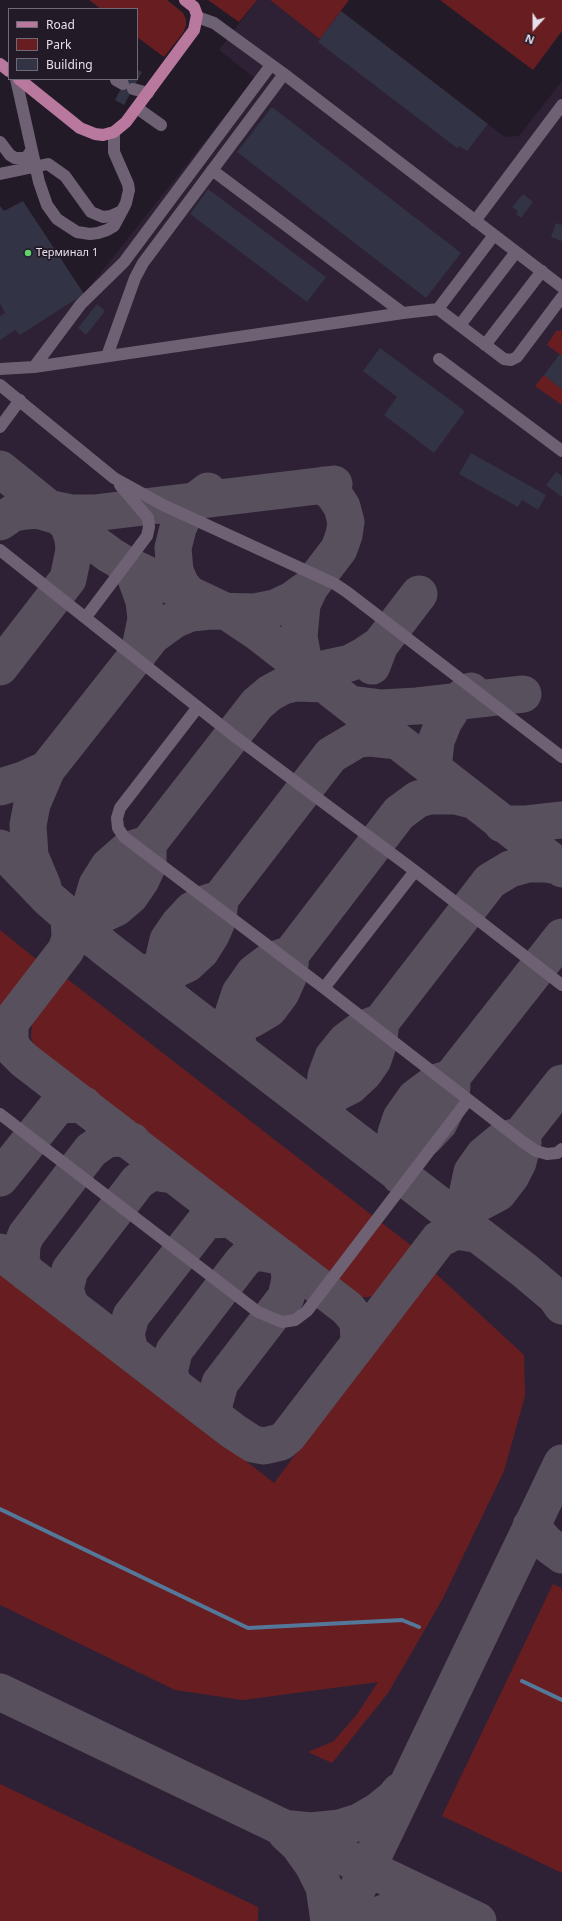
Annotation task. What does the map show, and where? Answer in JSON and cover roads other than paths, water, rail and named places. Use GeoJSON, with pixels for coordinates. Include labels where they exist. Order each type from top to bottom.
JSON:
{"type":"FeatureCollection","features":[{"type":"Feature","properties":{"kind":"main road"},"geometry":{"type":"LineString","coordinates":[[19,80],[80,128],[95,134],[103,135],[114,132],[126,122],[192,34],[197,17],[194,8],[185,0]]}},
{"type":"Feature","properties":{"kind":"main road"},"geometry":{"type":"LineString","coordinates":[[0,64],[8,70]]}},
{"type":"Feature","properties":{"kind":"lane"},"geometry":{"type":"LineString","coordinates":[[197,17],[214,23],[272,65],[562,287]]}},
{"type":"Feature","properties":{"kind":"lane"},"geometry":{"type":"LineString","coordinates":[[34,367],[80,304],[124,262],[272,65]]}},
{"type":"Feature","properties":{"kind":"lane"},"geometry":{"type":"LineString","coordinates":[[107,356],[135,278],[143,263],[284,74]]}},
{"type":"Feature","properties":{"kind":"lane"},"geometry":{"type":"LineString","coordinates":[[18,80],[34,166],[48,205],[57,219],[66,226],[78,232],[90,234],[98,233],[114,226],[126,203],[128,184],[114,152],[114,132]]}},
{"type":"Feature","properties":{"kind":"lane"},"geometry":{"type":"LineString","coordinates":[[124,84],[148,93]]}},
{"type":"Feature","properties":{"kind":"lane"},"geometry":{"type":"LineString","coordinates":[[475,221],[562,105]]}},
{"type":"Feature","properties":{"kind":"lane"},"geometry":{"type":"LineString","coordinates":[[137,108],[161,125]]}},
{"type":"Feature","properties":{"kind":"lane"},"geometry":{"type":"LineString","coordinates":[[0,142],[10,155],[15,158],[26,158],[31,151]]}},
{"type":"Feature","properties":{"kind":"lane"},"geometry":{"type":"LineString","coordinates":[[0,174],[48,164],[60,170],[86,207],[97,216],[111,216],[122,212]]}},
{"type":"Feature","properties":{"kind":"lane"},"geometry":{"type":"LineString","coordinates":[[212,170],[403,313]]}},
{"type":"Feature","properties":{"kind":"lane"},"geometry":{"type":"LineString","coordinates":[[438,309],[494,236]]}},
{"type":"Feature","properties":{"kind":"lane"},"geometry":{"type":"LineString","coordinates":[[460,326],[516,252]]}},
{"type":"Feature","properties":{"kind":"lane"},"geometry":{"type":"LineString","coordinates":[[485,345],[542,272]]}},
{"type":"Feature","properties":{"kind":"lane"},"geometry":{"type":"LineString","coordinates":[[0,369],[34,367],[438,309],[504,359],[511,360],[517,357],[562,297]]}},
{"type":"Feature","properties":{"kind":"lane"},"geometry":{"type":"LineString","coordinates":[[439,359],[562,451]]}},
{"type":"Feature","properties":{"kind":"lane"},"geometry":{"type":"LineString","coordinates":[[0,385],[114,478],[148,518],[149,527],[147,536],[86,617]]}},
{"type":"Feature","properties":{"kind":"lane"},"geometry":{"type":"LineString","coordinates":[[0,427],[20,400]]}},
{"type":"Feature","properties":{"kind":"lane"},"geometry":{"type":"LineString","coordinates":[[114,478],[163,505],[341,588],[562,757]]}},
{"type":"Feature","properties":{"kind":"lane"},"geometry":{"type":"LineString","coordinates":[[0,550],[233,735],[415,871],[562,985]]}},
{"type":"Feature","properties":{"kind":"lane"},"geometry":{"type":"LineString","coordinates":[[198,707],[120,808],[117,818],[118,828],[124,837],[536,1151],[547,1154],[557,1153],[562,1149]]}},
{"type":"Feature","properties":{"kind":"lane"},"geometry":{"type":"LineString","coordinates":[[324,988],[415,871]]}},
{"type":"Feature","properties":{"kind":"lane"},"geometry":{"type":"LineString","coordinates":[[0,1114],[258,1312],[282,1322],[295,1320],[307,1311],[468,1100]]}},
{"type":"Feature","properties":{"kind":"waterway"},"geometry":{"type":"LineString","coordinates":[[0,1509],[248,1628],[402,1620],[419,1627]]}},
{"type":"Feature","properties":{"kind":"waterway"},"geometry":{"type":"LineString","coordinates":[[522,1681],[562,1700]]}},
{"type":"Feature","properties":{"kind":"place","name":"Терминал 1"},"geometry":{"type":"Point","coordinates":[28,253]}}]}
